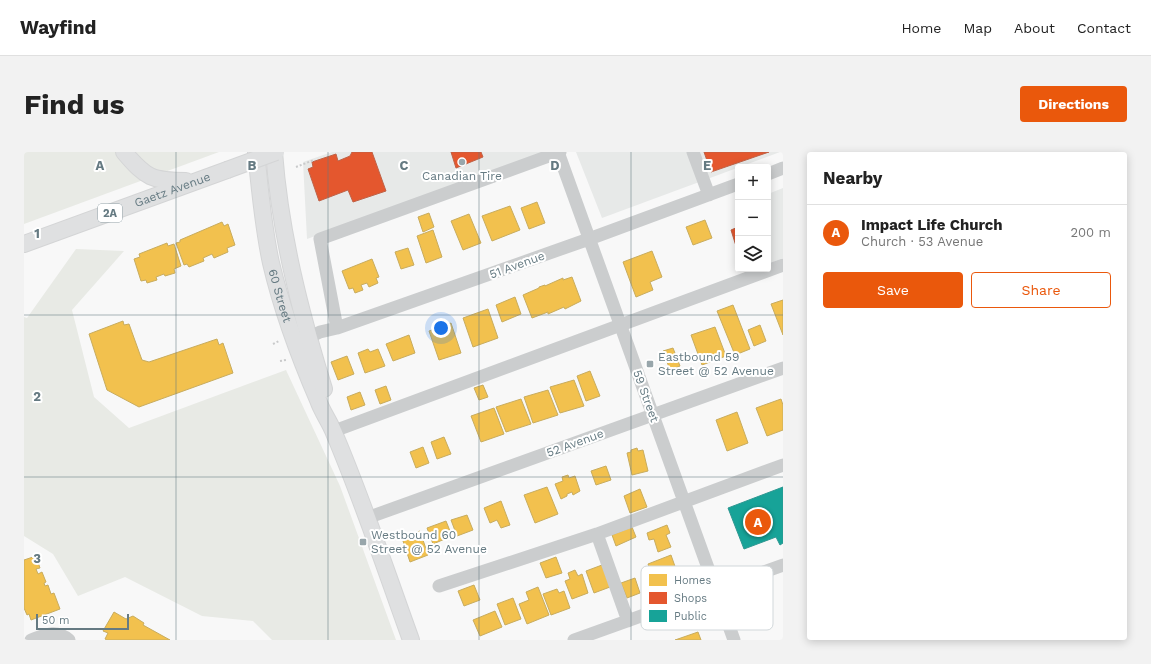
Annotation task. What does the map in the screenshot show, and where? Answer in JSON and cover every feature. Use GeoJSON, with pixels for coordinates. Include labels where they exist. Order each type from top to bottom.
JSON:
{"type":"FeatureCollection","features":[{"type":"Feature","properties":{"kind":"main road"},"geometry":{"type":"LineString","coordinates":[[124,152],[138,168],[152,178],[170,181],[195,181]]}},
{"type":"Feature","properties":{"kind":"main road","name":"60 Street"},"geometry":{"type":"LineString","coordinates":[[256,152],[262,208],[271,263],[280,296],[302,340],[328,402],[334,431],[411,640]]}},
{"type":"Feature","properties":{"kind":"main road","name":"Gaetz Avenue"},"geometry":{"type":"LineString","coordinates":[[24,244],[275,152]]}},
{"type":"Feature","properties":{"kind":"main road","name":"60 Street"},"geometry":{"type":"LineString","coordinates":[[275,152],[276,184],[281,220],[291,267],[302,340]]}},
{"type":"Feature","properties":{"kind":"street"},"geometry":{"type":"LineString","coordinates":[[337,328],[320,239],[559,152]]}},
{"type":"Feature","properties":{"kind":"street","name":"59 Street"},"geometry":{"type":"LineString","coordinates":[[559,152],[707,566]]}},
{"type":"Feature","properties":{"kind":"street"},"geometry":{"type":"LineString","coordinates":[[693,152],[709,195]]}},
{"type":"Feature","properties":{"kind":"street"},"geometry":{"type":"LineString","coordinates":[[771,173],[783,168]]}},
{"type":"Feature","properties":{"kind":"street","name":"51 Avenue"},"geometry":{"type":"LineString","coordinates":[[302,340],[320,332],[337,328],[589,239],[735,185]]}},
{"type":"Feature","properties":{"kind":"street"},"geometry":{"type":"LineString","coordinates":[[334,431],[783,264]]}},
{"type":"Feature","properties":{"kind":"street","name":"52 Avenue"},"geometry":{"type":"LineString","coordinates":[[367,518],[783,368]]}},
{"type":"Feature","properties":{"kind":"street"},"geometry":{"type":"LineString","coordinates":[[439,586],[596,534],[783,465]]}},
{"type":"Feature","properties":{"kind":"street"},"geometry":{"type":"LineString","coordinates":[[596,534],[628,621]]}},
{"type":"Feature","properties":{"kind":"street"},"geometry":{"type":"LineString","coordinates":[[773,568],[783,564]]}},
{"type":"Feature","properties":{"kind":"street"},"geometry":{"type":"LineString","coordinates":[[574,640],[641,616]]}},
{"type":"Feature","properties":{"kind":"street","name":"59 Street"},"geometry":{"type":"LineString","coordinates":[[730,630],[734,640]]}},
{"type":"Feature","properties":{"kind":"street"},"geometry":{"type":"LineString","coordinates":[[31,640],[49,633],[65,637]]}},
{"type":"Feature","properties":{"kind":"path"},"geometry":{"type":"LineString","coordinates":[[296,167],[314,160]]}},
{"type":"Feature","properties":{"kind":"shaded area"},"geometry":{"type":"Polygon","coordinates":[[[24,152],[219,152],[24,224],[24,152]]]}},
{"type":"Feature","properties":{"kind":"shaded area"},"geometry":{"type":"Polygon","coordinates":[[[332,152],[541,153],[307,239],[303,162],[332,152]]]}},
{"type":"Feature","properties":{"kind":"shaded area"},"geometry":{"type":"Polygon","coordinates":[[[576,152],[780,152],[748,164],[735,164],[735,169],[602,218],[576,152]]]}},
{"type":"Feature","properties":{"kind":"shaded area"},"geometry":{"type":"Polygon","coordinates":[[[783,188],[783,258],[771,263],[771,200],[771,193],[783,188]]]}},
{"type":"Feature","properties":{"kind":"shaded area"},"geometry":{"type":"Polygon","coordinates":[[[76,249],[124,251],[72,310],[94,397],[129,428],[286,370],[340,486],[396,640],[272,640],[253,621],[202,616],[125,577],[78,596],[53,554],[24,536],[24,317],[27,318],[76,249]]]}},
{"type":"Feature","properties":{"kind":"building: Homes"},"geometry":{"type":"Polygon","coordinates":[[[537,202],[545,223],[529,229],[521,208],[537,202]]]}},
{"type":"Feature","properties":{"kind":"building: Homes"},"geometry":{"type":"Polygon","coordinates":[[[510,206],[520,230],[492,241],[482,216],[510,206]]]}},
{"type":"Feature","properties":{"kind":"building: Homes"},"geometry":{"type":"Polygon","coordinates":[[[429,213],[434,227],[423,232],[418,217],[429,213]]]}},
{"type":"Feature","properties":{"kind":"building: Homes"},"geometry":{"type":"Polygon","coordinates":[[[469,214],[481,243],[463,250],[451,221],[469,214]]]}},
{"type":"Feature","properties":{"kind":"building: Homes"},"geometry":{"type":"Polygon","coordinates":[[[705,220],[712,238],[693,245],[686,227],[705,220]]]}},
{"type":"Feature","properties":{"kind":"building: Homes"},"geometry":{"type":"Polygon","coordinates":[[[222,222],[224,226],[228,224],[235,245],[227,248],[228,252],[214,258],[212,254],[203,258],[204,261],[189,267],[187,264],[184,265],[176,243],[222,222]]]}},
{"type":"Feature","properties":{"kind":"building: Homes"},"geometry":{"type":"Polygon","coordinates":[[[433,230],[442,257],[426,263],[417,236],[433,230]]]}},
{"type":"Feature","properties":{"kind":"building: Homes"},"geometry":{"type":"Polygon","coordinates":[[[167,243],[168,246],[174,244],[181,266],[174,269],[175,273],[165,276],[164,274],[156,277],[157,280],[147,283],[146,280],[141,281],[134,259],[140,257],[139,254],[167,243]]]}},
{"type":"Feature","properties":{"kind":"building: Homes"},"geometry":{"type":"Polygon","coordinates":[[[408,248],[414,265],[401,269],[395,252],[408,248]]]}},
{"type":"Feature","properties":{"kind":"building: Homes"},"geometry":{"type":"Polygon","coordinates":[[[652,251],[662,277],[650,282],[653,290],[636,297],[623,262],[652,251]]]}},
{"type":"Feature","properties":{"kind":"building: Homes"},"geometry":{"type":"Polygon","coordinates":[[[372,259],[379,277],[376,278],[378,283],[369,287],[367,283],[361,285],[363,290],[355,293],[353,288],[349,289],[342,271],[372,259]]]}},
{"type":"Feature","properties":{"kind":"building: Homes"},"geometry":{"type":"Polygon","coordinates":[[[572,277],[581,301],[565,309],[564,307],[548,314],[548,312],[532,318],[523,295],[563,278],[563,280],[572,277]]]}},
{"type":"Feature","properties":{"kind":"building: Homes"},"geometry":{"type":"Polygon","coordinates":[[[515,297],[521,314],[502,322],[496,305],[515,297]]]}},
{"type":"Feature","properties":{"kind":"building: Homes"},"geometry":{"type":"Polygon","coordinates":[[[783,300],[783,335],[771,304],[783,300]]]}},
{"type":"Feature","properties":{"kind":"building: Homes"},"geometry":{"type":"Polygon","coordinates":[[[733,305],[750,349],[735,355],[717,311],[733,305]]]}},
{"type":"Feature","properties":{"kind":"building: Homes"},"geometry":{"type":"Polygon","coordinates":[[[488,309],[498,338],[473,347],[463,318],[488,309]]]}},
{"type":"Feature","properties":{"kind":"building: Homes"},"geometry":{"type":"Polygon","coordinates":[[[123,321],[124,325],[129,324],[142,360],[149,362],[217,339],[219,345],[223,343],[233,373],[139,407],[107,390],[89,334],[123,321]]]}},
{"type":"Feature","properties":{"kind":"building: Homes"},"geometry":{"type":"Polygon","coordinates":[[[451,323],[461,353],[439,360],[429,331],[451,323]]]}},
{"type":"Feature","properties":{"kind":"building: Homes"},"geometry":{"type":"Polygon","coordinates":[[[760,325],[766,341],[754,346],[748,330],[760,325]]]}},
{"type":"Feature","properties":{"kind":"building: Homes"},"geometry":{"type":"Polygon","coordinates":[[[715,327],[726,356],[702,365],[691,335],[715,327]]]}},
{"type":"Feature","properties":{"kind":"building: Homes"},"geometry":{"type":"Polygon","coordinates":[[[409,335],[415,353],[393,361],[386,344],[409,335]]]}},
{"type":"Feature","properties":{"kind":"building: Homes"},"geometry":{"type":"Polygon","coordinates":[[[673,348],[680,366],[670,370],[663,351],[673,348]]]}},
{"type":"Feature","properties":{"kind":"building: Homes"},"geometry":{"type":"Polygon","coordinates":[[[368,349],[370,352],[378,349],[385,366],[365,373],[358,353],[368,349]]]}},
{"type":"Feature","properties":{"kind":"building: Homes"},"geometry":{"type":"Polygon","coordinates":[[[347,356],[354,374],[338,380],[331,362],[347,356]]]}},
{"type":"Feature","properties":{"kind":"building: Homes"},"geometry":{"type":"Polygon","coordinates":[[[590,371],[600,396],[586,401],[577,376],[590,371]]]}},
{"type":"Feature","properties":{"kind":"building: Homes"},"geometry":{"type":"Polygon","coordinates":[[[574,380],[584,406],[560,413],[550,387],[574,380]]]}},
{"type":"Feature","properties":{"kind":"building: Homes"},"geometry":{"type":"Polygon","coordinates":[[[483,385],[488,397],[479,400],[474,388],[483,385]]]}},
{"type":"Feature","properties":{"kind":"building: Homes"},"geometry":{"type":"Polygon","coordinates":[[[386,386],[391,400],[380,404],[375,390],[386,386]]]}},
{"type":"Feature","properties":{"kind":"building: Homes"},"geometry":{"type":"Polygon","coordinates":[[[548,390],[558,415],[533,423],[524,397],[548,390]]]}},
{"type":"Feature","properties":{"kind":"building: Homes"},"geometry":{"type":"Polygon","coordinates":[[[360,392],[365,405],[351,410],[347,397],[360,392]]]}},
{"type":"Feature","properties":{"kind":"building: Homes"},"geometry":{"type":"Polygon","coordinates":[[[521,399],[531,424],[506,432],[496,407],[521,399]]]}},
{"type":"Feature","properties":{"kind":"building: Homes"},"geometry":{"type":"Polygon","coordinates":[[[781,399],[783,405],[783,430],[767,436],[756,408],[781,399]]]}},
{"type":"Feature","properties":{"kind":"building: Homes"},"geometry":{"type":"Polygon","coordinates":[[[494,408],[504,434],[481,442],[471,416],[494,408]]]}},
{"type":"Feature","properties":{"kind":"building: Homes"},"geometry":{"type":"Polygon","coordinates":[[[737,412],[748,443],[727,451],[716,420],[737,412]]]}},
{"type":"Feature","properties":{"kind":"building: Homes"},"geometry":{"type":"Polygon","coordinates":[[[444,437],[451,454],[437,459],[431,442],[444,437]]]}},
{"type":"Feature","properties":{"kind":"building: Homes"},"geometry":{"type":"Polygon","coordinates":[[[423,447],[429,463],[416,468],[410,452],[423,447]]]}},
{"type":"Feature","properties":{"kind":"building: Homes"},"geometry":{"type":"Polygon","coordinates":[[[637,448],[638,451],[643,450],[648,471],[632,475],[627,453],[637,448]]]}},
{"type":"Feature","properties":{"kind":"building: Homes"},"geometry":{"type":"Polygon","coordinates":[[[606,466],[611,480],[596,485],[591,471],[606,466]]]}},
{"type":"Feature","properties":{"kind":"building: Homes"},"geometry":{"type":"Polygon","coordinates":[[[568,475],[569,478],[575,476],[580,491],[573,495],[572,492],[567,494],[567,496],[561,499],[555,484],[563,481],[562,477],[568,475]]]}},
{"type":"Feature","properties":{"kind":"building: Homes"},"geometry":{"type":"Polygon","coordinates":[[[547,487],[558,514],[535,523],[524,495],[547,487]]]}},
{"type":"Feature","properties":{"kind":"building: Homes"},"geometry":{"type":"Polygon","coordinates":[[[640,489],[647,507],[630,513],[624,496],[640,489]]]}},
{"type":"Feature","properties":{"kind":"building: Homes"},"geometry":{"type":"Polygon","coordinates":[[[501,501],[510,525],[501,528],[497,520],[490,523],[484,508],[501,501]]]}},
{"type":"Feature","properties":{"kind":"building: Homes"},"geometry":{"type":"Polygon","coordinates":[[[467,515],[473,530],[457,536],[451,520],[467,515]]]}},
{"type":"Feature","properties":{"kind":"building: Homes"},"geometry":{"type":"Polygon","coordinates":[[[446,521],[452,536],[433,544],[427,528],[446,521]]]}},
{"type":"Feature","properties":{"kind":"building: Homes"},"geometry":{"type":"Polygon","coordinates":[[[667,525],[670,533],[666,535],[671,547],[658,552],[654,539],[649,540],[647,533],[667,525]]]}},
{"type":"Feature","properties":{"kind":"building: Homes"},"geometry":{"type":"Polygon","coordinates":[[[632,527],[636,537],[616,546],[612,535],[632,527]]]}},
{"type":"Feature","properties":{"kind":"building: Homes"},"geometry":{"type":"Polygon","coordinates":[[[420,531],[428,555],[410,562],[402,538],[420,531]]]}},
{"type":"Feature","properties":{"kind":"building: Homes"},"geometry":{"type":"Polygon","coordinates":[[[671,555],[675,566],[649,566],[648,564],[671,555]]]}},
{"type":"Feature","properties":{"kind":"building: Homes"},"geometry":{"type":"Polygon","coordinates":[[[36,556],[40,568],[36,569],[38,574],[42,572],[46,582],[44,583],[45,586],[48,585],[51,594],[54,593],[60,609],[31,620],[29,614],[27,615],[24,608],[24,560],[36,556]]]}},
{"type":"Feature","properties":{"kind":"building: Homes"},"geometry":{"type":"Polygon","coordinates":[[[556,557],[562,573],[546,578],[540,563],[556,557]]]}},
{"type":"Feature","properties":{"kind":"building: Homes"},"geometry":{"type":"Polygon","coordinates":[[[602,565],[610,587],[594,593],[586,571],[602,565]]]}},
{"type":"Feature","properties":{"kind":"building: Homes"},"geometry":{"type":"Polygon","coordinates":[[[575,570],[578,576],[582,574],[588,593],[572,599],[565,581],[570,579],[568,573],[575,570]]]}},
{"type":"Feature","properties":{"kind":"building: Homes"},"geometry":{"type":"Polygon","coordinates":[[[635,578],[640,593],[627,598],[621,583],[635,578]]]}},
{"type":"Feature","properties":{"kind":"building: Homes"},"geometry":{"type":"Polygon","coordinates":[[[474,585],[480,600],[464,606],[458,591],[474,585]]]}},
{"type":"Feature","properties":{"kind":"building: Homes"},"geometry":{"type":"Polygon","coordinates":[[[538,587],[549,615],[527,624],[519,604],[529,600],[526,592],[538,587]]]}},
{"type":"Feature","properties":{"kind":"building: Homes"},"geometry":{"type":"Polygon","coordinates":[[[557,589],[559,593],[564,591],[570,608],[551,615],[543,594],[557,589]]]}},
{"type":"Feature","properties":{"kind":"building: Homes"},"geometry":{"type":"Polygon","coordinates":[[[513,598],[521,619],[505,625],[497,604],[513,598]]]}},
{"type":"Feature","properties":{"kind":"building: Homes"},"geometry":{"type":"Polygon","coordinates":[[[495,611],[502,627],[480,636],[473,620],[495,611]]]}},
{"type":"Feature","properties":{"kind":"building: Homes"},"geometry":{"type":"Polygon","coordinates":[[[114,612],[126,619],[133,616],[144,623],[143,625],[170,640],[105,639],[108,633],[103,631],[114,612]]]}},
{"type":"Feature","properties":{"kind":"building: Homes"},"geometry":{"type":"Polygon","coordinates":[[[698,632],[701,640],[675,640],[698,632]]]}},
{"type":"Feature","properties":{"kind":"building: Shops"},"geometry":{"type":"Polygon","coordinates":[[[352,152],[372,152],[386,191],[353,202],[348,190],[319,201],[308,169],[313,167],[312,162],[336,154],[338,161],[350,156],[352,152]]]}},
{"type":"Feature","properties":{"kind":"building: Shops","name":"Canadian Tire"},"geometry":{"type":"Polygon","coordinates":[[[451,152],[481,152],[483,157],[456,168],[451,152]]]}},
{"type":"Feature","properties":{"kind":"building: Shops"},"geometry":{"type":"Polygon","coordinates":[[[704,152],[769,152],[711,172],[704,152]]]}},
{"type":"Feature","properties":{"kind":"building: Shops"},"geometry":{"type":"Polygon","coordinates":[[[735,228],[735,243],[731,230],[735,228]]]}},
{"type":"Feature","properties":{"kind":"building: Public"},"geometry":{"type":"Polygon","coordinates":[[[783,487],[783,543],[780,545],[776,537],[744,549],[728,508],[783,487]]]}},
{"type":"Feature","properties":{"kind":"place","name":"Canadian Tire"},"geometry":{"type":"Point","coordinates":[462,162]}},
{"type":"Feature","properties":{"kind":"place","name":"Eastbound 59 Street @ 52 Avenue"},"geometry":{"type":"Point","coordinates":[650,364]}},
{"type":"Feature","properties":{"kind":"place","name":"Impact Life Church"},"geometry":{"type":"Point","coordinates":[758,522]}},
{"type":"Feature","properties":{"kind":"place","name":"Westbound 60 Street @ 52 Avenue"},"geometry":{"type":"Point","coordinates":[363,542]}}]}
